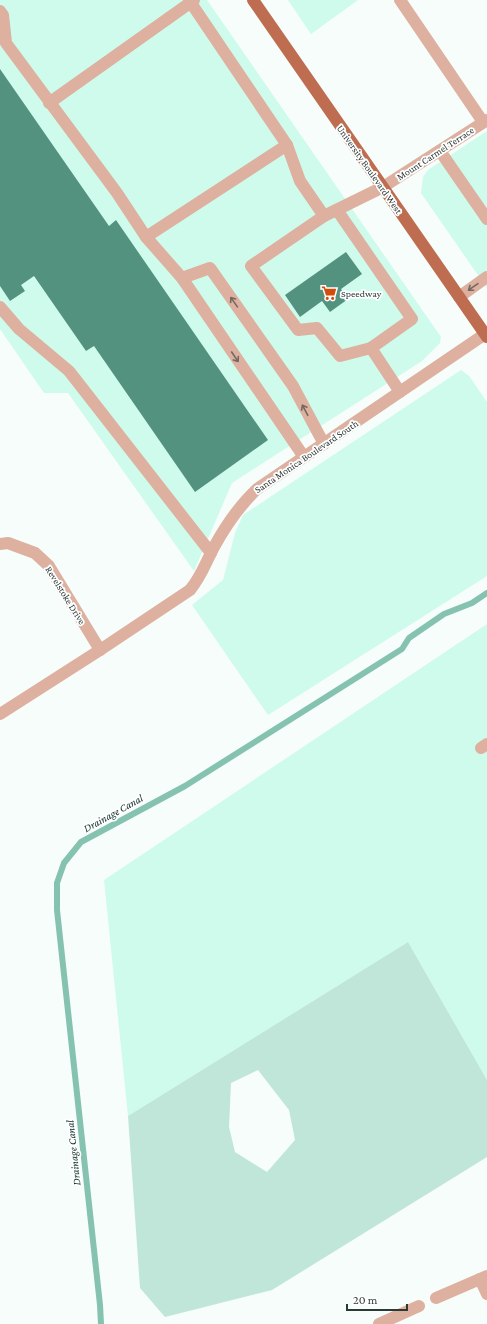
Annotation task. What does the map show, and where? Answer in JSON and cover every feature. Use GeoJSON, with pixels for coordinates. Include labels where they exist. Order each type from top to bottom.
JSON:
{"type":"FeatureCollection","features":[{"type":"Feature","properties":{"kind":"main road","name":"University Boulevard West"},"geometry":{"type":"LineString","coordinates":[[255,1],[486,336]]}},
{"type":"Feature","properties":{"kind":"street"},"geometry":{"type":"LineString","coordinates":[[400,0],[485,121]]}},
{"type":"Feature","properties":{"kind":"street"},"geometry":{"type":"LineString","coordinates":[[49,102],[191,1],[288,145],[300,181],[324,216]]}},
{"type":"Feature","properties":{"kind":"street"},"geometry":{"type":"LineString","coordinates":[[0,11],[3,16],[6,43],[117,193],[146,237],[182,278],[304,457]]}},
{"type":"Feature","properties":{"kind":"street","name":"Mount Carmel Terrace"},"geometry":{"type":"LineString","coordinates":[[371,348],[340,356],[317,328],[298,330],[251,266],[324,216],[383,187],[485,121]]}},
{"type":"Feature","properties":{"kind":"street"},"geometry":{"type":"LineString","coordinates":[[146,237],[288,145]]}},
{"type":"Feature","properties":{"kind":"street"},"geometry":{"type":"LineString","coordinates":[[440,150],[487,219]]}},
{"type":"Feature","properties":{"kind":"street"},"geometry":{"type":"LineString","coordinates":[[337,210],[412,319],[371,348],[400,392]]}},
{"type":"Feature","properties":{"kind":"street"},"geometry":{"type":"LineString","coordinates":[[182,278],[210,268],[293,386],[324,444]]}},
{"type":"Feature","properties":{"kind":"street"},"geometry":{"type":"LineString","coordinates":[[459,297],[487,277]]}},
{"type":"Feature","properties":{"kind":"street"},"geometry":{"type":"LineString","coordinates":[[0,307],[19,329],[69,371],[211,553]]}},
{"type":"Feature","properties":{"kind":"street","name":"Santa Monica Boulevard South"},"geometry":{"type":"LineString","coordinates":[[0,714],[190,590],[198,581],[227,524],[244,501],[257,489],[400,392],[486,336]]}},
{"type":"Feature","properties":{"kind":"street","name":"Revelstoke Drive"},"geometry":{"type":"LineString","coordinates":[[0,544],[8,543],[35,553],[49,566],[100,650]]}},
{"type":"Feature","properties":{"kind":"street"},"geometry":{"type":"LineString","coordinates":[[436,1298],[483,1277],[487,1294]]}},
{"type":"Feature","properties":{"kind":"street"},"geometry":{"type":"LineString","coordinates":[[381,1324],[419,1306]]}},
{"type":"Feature","properties":{"kind":"shaded area"},"geometry":{"type":"Polygon","coordinates":[[[0,0],[207,0],[441,337],[440,343],[422,361],[232,483],[194,571],[68,393],[44,393],[0,329],[0,0]]]}},
{"type":"Feature","properties":{"kind":"shaded area"},"geometry":{"type":"Polygon","coordinates":[[[288,0],[358,0],[311,34],[288,0]]]}},
{"type":"Feature","properties":{"kind":"shaded area"},"geometry":{"type":"Polygon","coordinates":[[[487,131],[487,288],[421,193],[423,177],[428,170],[487,131]]]}},
{"type":"Feature","properties":{"kind":"shaded area"},"geometry":{"type":"Polygon","coordinates":[[[461,370],[469,376],[487,402],[487,576],[268,715],[192,605],[223,580],[235,533],[243,515],[461,370]]]}},
{"type":"Feature","properties":{"kind":"shaded area"},"geometry":{"type":"Polygon","coordinates":[[[487,624],[487,1080],[408,942],[128,1116],[104,880],[487,624]]]}},
{"type":"Feature","properties":{"kind":"shaded area"},"geometry":{"type":"Polygon","coordinates":[[[408,942],[487,1080],[487,1157],[272,1290],[165,1317],[140,1288],[128,1116],[408,942]],[[258,1070],[231,1083],[229,1127],[235,1152],[267,1172],[295,1140],[289,1110],[258,1070]]]}},
{"type":"Feature","properties":{"kind":"building"},"geometry":{"type":"Polygon","coordinates":[[[0,69],[109,226],[116,220],[268,440],[195,492],[94,346],[86,351],[34,276],[21,285],[25,291],[10,301],[0,286],[0,69]]]}},
{"type":"Feature","properties":{"kind":"building"},"geometry":{"type":"Polygon","coordinates":[[[346,252],[362,274],[341,289],[348,299],[330,312],[322,301],[300,317],[285,295],[346,252]]]}},
{"type":"Feature","properties":{"kind":"waterway","name":"Drainage Canal"},"geometry":{"type":"LineString","coordinates":[[101,1324],[57,910],[57,883],[64,863],[81,842],[185,786],[402,649],[409,638],[444,614],[472,603],[487,593]]}},
{"type":"Feature","properties":{"kind":"place","name":"Speedway"},"geometry":{"type":"Point","coordinates":[329,293]}}]}
